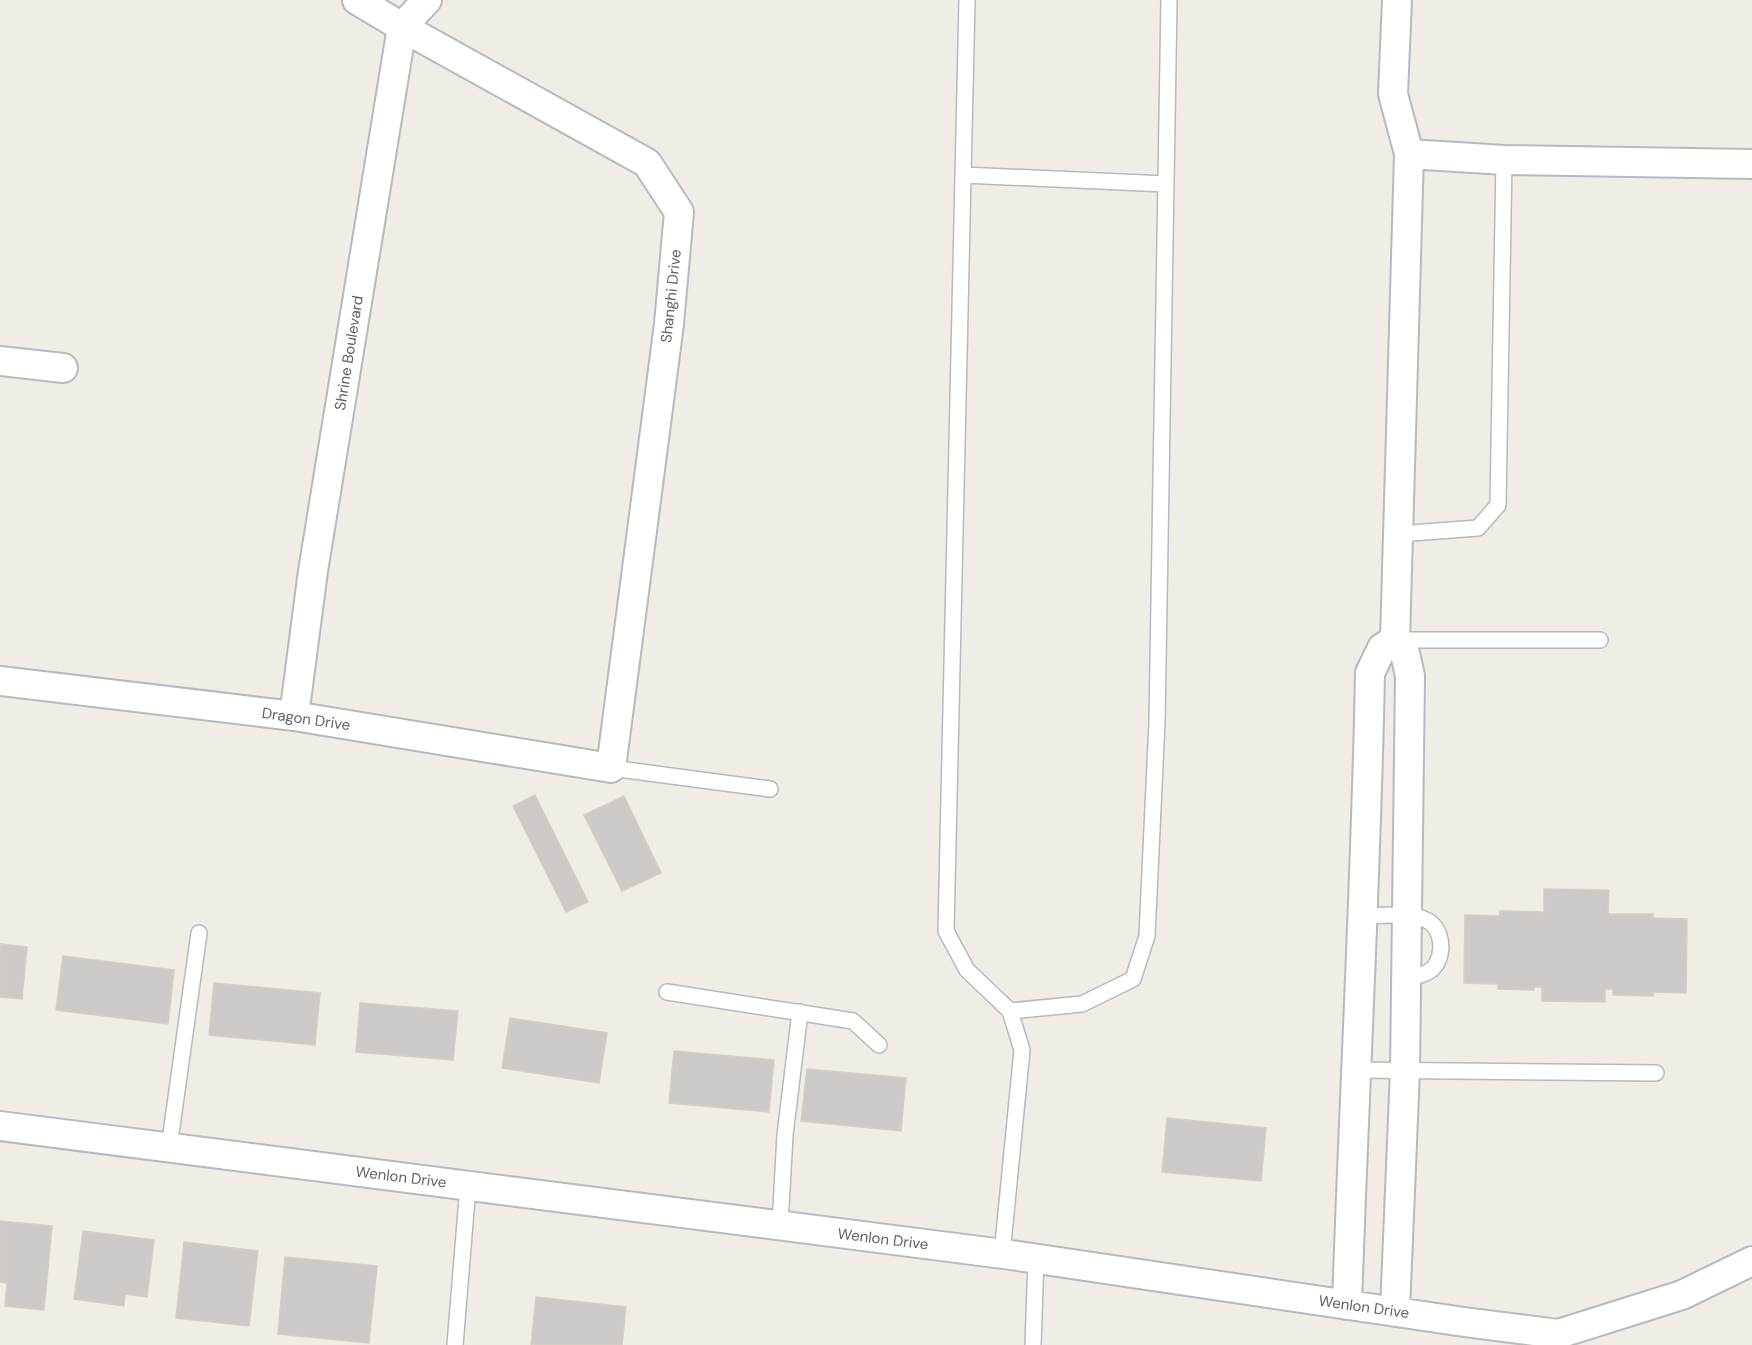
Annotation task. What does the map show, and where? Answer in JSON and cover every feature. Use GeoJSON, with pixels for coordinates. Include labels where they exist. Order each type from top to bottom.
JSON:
{"type":"FeatureCollection","features":[{"type":"Feature","properties":{"kind":"street","name":"Shanghi Drive"},"geometry":{"type":"LineString","coordinates":[[357,0],[647,163],[679,212],[669,324],[611,768]]}},
{"type":"Feature","properties":{"kind":"street"},"geometry":{"type":"LineString","coordinates":[[402,27],[427,0]]}},
{"type":"Feature","properties":{"kind":"street"},"geometry":{"type":"LineString","coordinates":[[1395,1311],[1405,1070],[1410,676],[1405,653],[1395,640],[1409,154],[1393,94],[1397,0]]}},
{"type":"Feature","properties":{"kind":"street","name":"Shrine Boulevard"},"geometry":{"type":"LineString","coordinates":[[294,716],[313,571],[402,27]]}},
{"type":"Feature","properties":{"kind":"street"},"geometry":{"type":"LineString","coordinates":[[1409,154],[1504,160],[1752,164]]}},
{"type":"Feature","properties":{"kind":"street"},"geometry":{"type":"LineString","coordinates":[[0,361],[63,368]]}},
{"type":"Feature","properties":{"kind":"street"},"geometry":{"type":"LineString","coordinates":[[1347,1305],[1361,916],[1366,851],[1370,673],[1382,648],[1395,640]]}},
{"type":"Feature","properties":{"kind":"street","name":"Dragon Drive"},"geometry":{"type":"LineString","coordinates":[[0,681],[294,716],[611,768]]}},
{"type":"Feature","properties":{"kind":"street","name":"Wenlon Drive"},"geometry":{"type":"LineString","coordinates":[[0,1126],[1002,1254],[1464,1323],[1558,1334],[1682,1295],[1752,1261]]}},
{"type":"Feature","properties":{"kind":"lane"},"geometry":{"type":"LineString","coordinates":[[967,0],[946,931],[967,970],[1010,1011],[1022,1050],[1002,1254]]}},
{"type":"Feature","properties":{"kind":"lane"},"geometry":{"type":"LineString","coordinates":[[1010,1011],[1082,1004],[1133,980],[1147,936],[1156,722],[1169,0]]}},
{"type":"Feature","properties":{"kind":"lane"},"geometry":{"type":"LineString","coordinates":[[1398,534],[1478,528],[1498,505],[1504,160]]}},
{"type":"Feature","properties":{"kind":"lane"},"geometry":{"type":"LineString","coordinates":[[963,175],[1166,184]]}},
{"type":"Feature","properties":{"kind":"lane"},"geometry":{"type":"LineString","coordinates":[[1395,640],[1600,640]]}},
{"type":"Feature","properties":{"kind":"lane"},"geometry":{"type":"LineString","coordinates":[[611,768],[770,789]]}},
{"type":"Feature","properties":{"kind":"lane"},"geometry":{"type":"LineString","coordinates":[[1361,916],[1406,916]]}},
{"type":"Feature","properties":{"kind":"lane"},"geometry":{"type":"LineString","coordinates":[[169,1148],[199,933]]}},
{"type":"Feature","properties":{"kind":"lane"},"geometry":{"type":"LineString","coordinates":[[667,992],[853,1021],[879,1045]]}},
{"type":"Feature","properties":{"kind":"lane"},"geometry":{"type":"LineString","coordinates":[[780,1225],[785,1135],[800,1012]]}},
{"type":"Feature","properties":{"kind":"lane"},"geometry":{"type":"LineString","coordinates":[[1355,1070],[1656,1073]]}},
{"type":"Feature","properties":{"kind":"lane"},"geometry":{"type":"LineString","coordinates":[[455,1345],[468,1186]]}},
{"type":"Feature","properties":{"kind":"lane"},"geometry":{"type":"LineString","coordinates":[[1034,1345],[1036,1259]]}},
{"type":"Feature","properties":{"kind":"building"},"geometry":{"type":"Polygon","coordinates":[[[535,795],[588,902],[566,912],[513,806],[535,795]]]}},
{"type":"Feature","properties":{"kind":"building"},"geometry":{"type":"Polygon","coordinates":[[[624,796],[661,873],[622,891],[584,815],[624,796]]]}},
{"type":"Feature","properties":{"kind":"building"},"geometry":{"type":"Polygon","coordinates":[[[1544,889],[1609,890],[1608,914],[1653,914],[1653,918],[1687,919],[1686,993],[1653,992],[1653,996],[1613,995],[1613,989],[1605,989],[1605,1002],[1542,1001],[1542,987],[1534,987],[1534,990],[1498,989],[1498,984],[1464,983],[1465,915],[1499,916],[1500,911],[1544,912],[1544,889]]]}},
{"type":"Feature","properties":{"kind":"building"},"geometry":{"type":"Polygon","coordinates":[[[0,944],[27,947],[22,999],[0,997],[0,944]]]}},
{"type":"Feature","properties":{"kind":"building"},"geometry":{"type":"Polygon","coordinates":[[[63,956],[174,970],[168,1024],[56,1010],[63,956]]]}},
{"type":"Feature","properties":{"kind":"building"},"geometry":{"type":"Polygon","coordinates":[[[214,983],[320,993],[315,1045],[209,1035],[214,983]]]}},
{"type":"Feature","properties":{"kind":"building"},"geometry":{"type":"Polygon","coordinates":[[[360,1003],[458,1011],[453,1060],[356,1052],[360,1003]]]}},
{"type":"Feature","properties":{"kind":"building"},"geometry":{"type":"Polygon","coordinates":[[[510,1018],[607,1033],[599,1083],[502,1068],[510,1018]]]}},
{"type":"Feature","properties":{"kind":"building"},"geometry":{"type":"Polygon","coordinates":[[[674,1051],[774,1060],[769,1112],[669,1103],[674,1051]]]}},
{"type":"Feature","properties":{"kind":"building"},"geometry":{"type":"Polygon","coordinates":[[[807,1069],[906,1078],[901,1131],[801,1121],[807,1069]]]}},
{"type":"Feature","properties":{"kind":"building"},"geometry":{"type":"Polygon","coordinates":[[[1167,1118],[1266,1128],[1261,1181],[1162,1172],[1167,1118]]]}},
{"type":"Feature","properties":{"kind":"building"},"geometry":{"type":"Polygon","coordinates":[[[0,1221],[52,1226],[44,1310],[5,1306],[7,1283],[0,1282],[0,1221]]]}},
{"type":"Feature","properties":{"kind":"building"},"geometry":{"type":"Polygon","coordinates":[[[83,1231],[154,1240],[147,1297],[125,1294],[124,1306],[74,1299],[83,1231]]]}},
{"type":"Feature","properties":{"kind":"building"},"geometry":{"type":"Polygon","coordinates":[[[184,1242],[258,1251],[249,1326],[176,1318],[184,1242]]]}},
{"type":"Feature","properties":{"kind":"building"},"geometry":{"type":"Polygon","coordinates":[[[285,1257],[377,1266],[369,1343],[278,1334],[285,1257]]]}},
{"type":"Feature","properties":{"kind":"building"},"geometry":{"type":"Polygon","coordinates":[[[536,1297],[626,1307],[622,1345],[531,1345],[536,1297]]]}}]}
